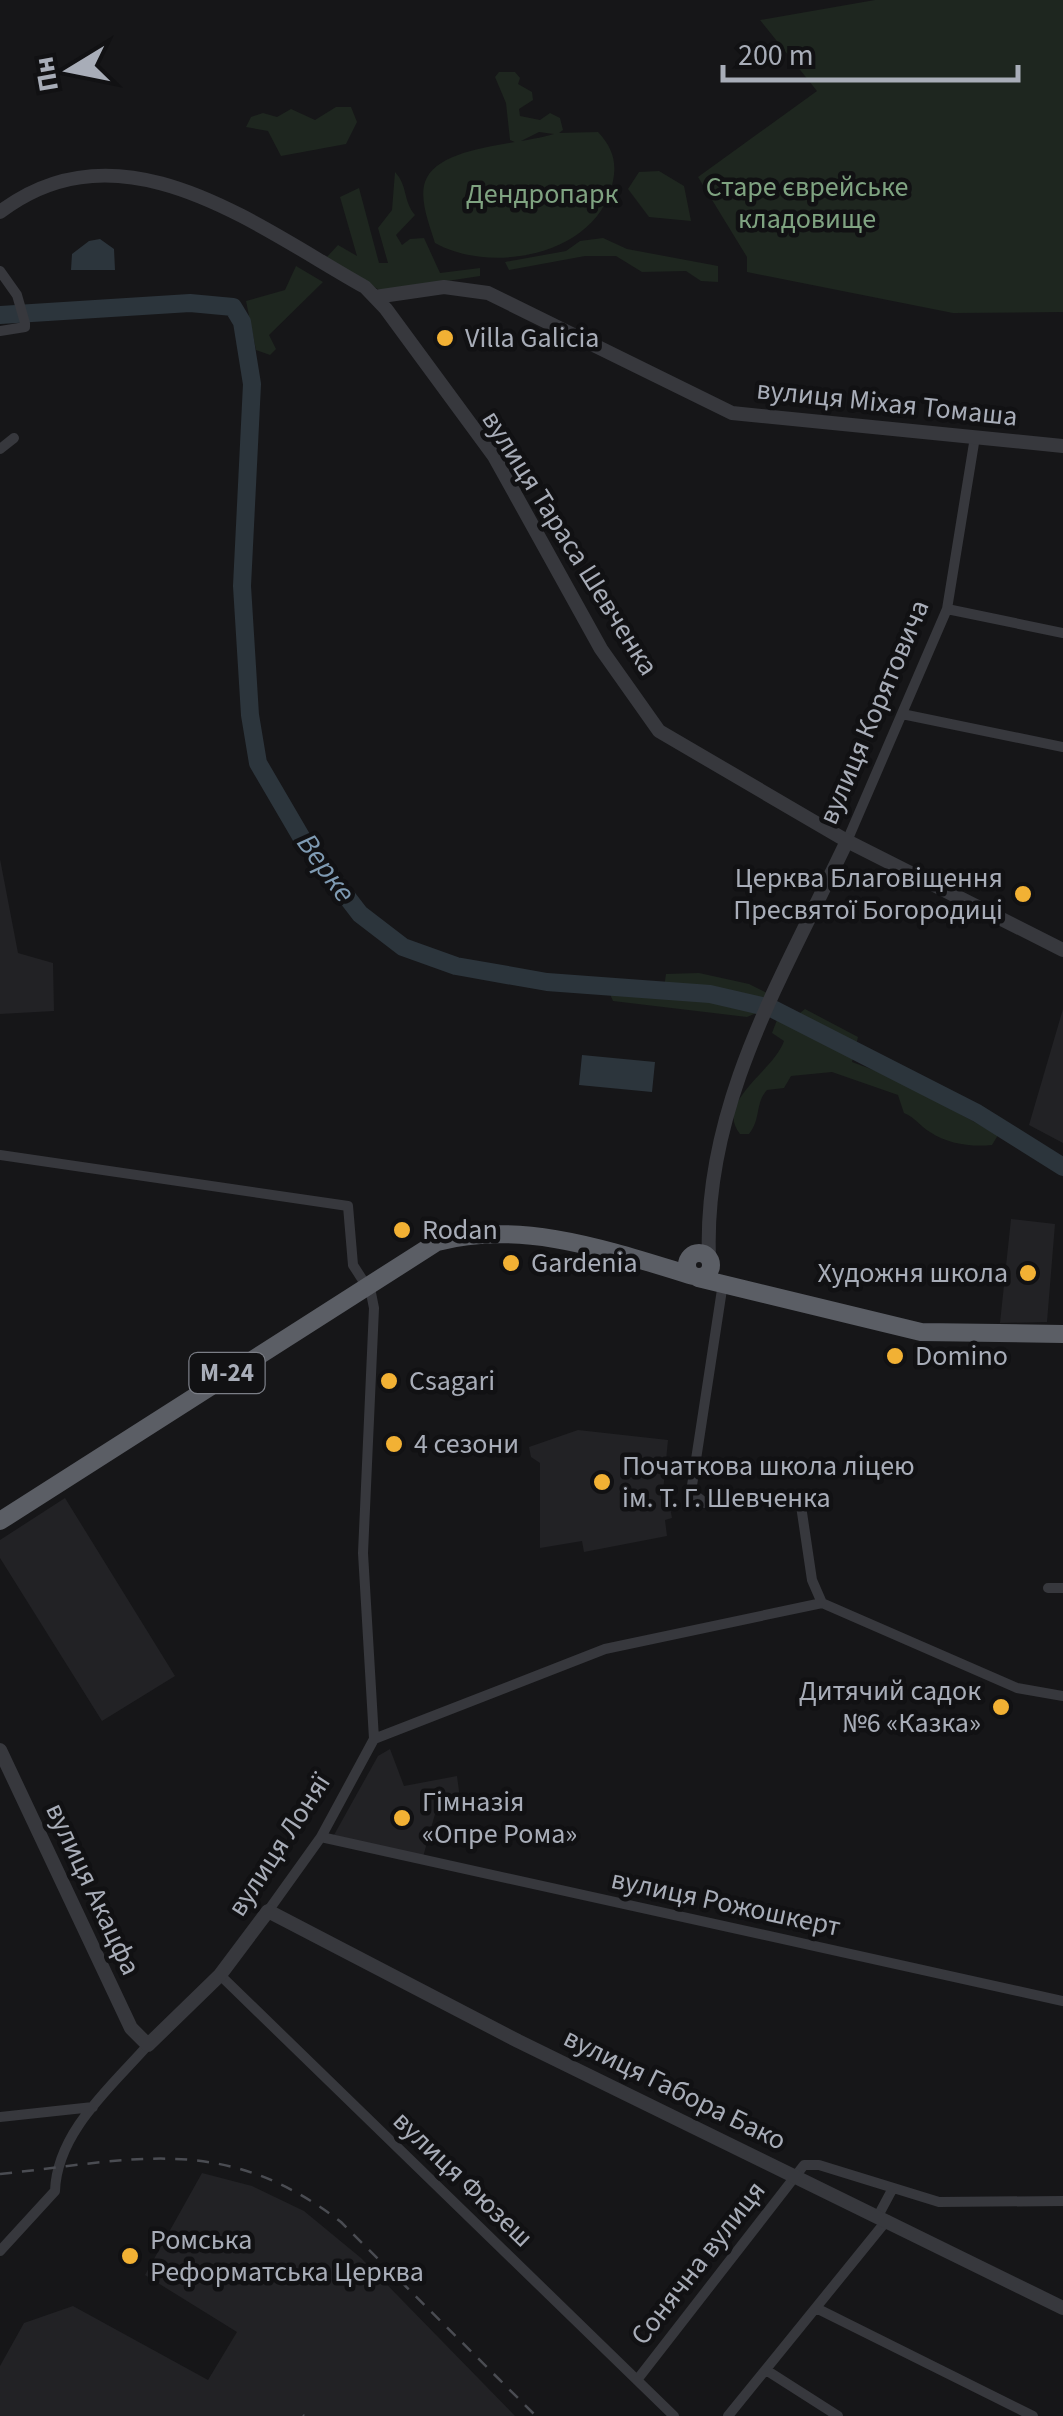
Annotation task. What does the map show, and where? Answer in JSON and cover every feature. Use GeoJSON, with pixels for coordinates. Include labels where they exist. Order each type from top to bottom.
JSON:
{"type":"FeatureCollection","features":[{"type":"Feature","properties":{"kind":"highway","name":"М-24"},"geometry":{"type":"LineString","coordinates":[[0,1520],[437,1242],[481,1234],[536,1236],[665,1268],[709,1271]]}},
{"type":"Feature","properties":{"kind":"highway"},"geometry":{"type":"LineString","coordinates":[[709,1271],[921,1332],[1063,1334]]}},
{"type":"Feature","properties":{"kind":"street","name":"вулиця Тараса Шевченка"},"geometry":{"type":"LineString","coordinates":[[0,212],[16,199],[71,177],[152,179],[201,194],[375,297],[494,456],[601,650],[659,731],[847,841],[1063,950]]}},
{"type":"Feature","properties":{"kind":"street"},"geometry":{"type":"LineString","coordinates":[[0,271],[16,295],[25,323],[24,327],[0,331]]}},
{"type":"Feature","properties":{"kind":"street","name":"вулиця Міхая Томаша"},"geometry":{"type":"LineString","coordinates":[[375,297],[444,287],[488,293],[732,412],[1063,446]]}},
{"type":"Feature","properties":{"kind":"street","name":"вулиця Корятовича"},"geometry":{"type":"LineString","coordinates":[[709,1271],[707,1221],[730,1099],[947,609],[975,437]]}},
{"type":"Feature","properties":{"kind":"street"},"geometry":{"type":"LineString","coordinates":[[0,449],[14,438]]}},
{"type":"Feature","properties":{"kind":"street"},"geometry":{"type":"LineString","coordinates":[[947,609],[1063,633]]}},
{"type":"Feature","properties":{"kind":"street"},"geometry":{"type":"LineString","coordinates":[[902,714],[1063,746]]}},
{"type":"Feature","properties":{"kind":"street"},"geometry":{"type":"LineString","coordinates":[[0,1155],[348,1206],[353,1265],[366,1284],[374,1308],[363,1553],[374,1740],[605,1649],[822,1603],[1017,1688],[1063,1696]]}},
{"type":"Feature","properties":{"kind":"street"},"geometry":{"type":"LineString","coordinates":[[709,1271],[691,1492],[705,1503],[777,1496],[800,1500],[812,1580],[822,1603]]}},
{"type":"Feature","properties":{"kind":"street"},"geometry":{"type":"LineString","coordinates":[[1048,1588],[1063,1588]]}},
{"type":"Feature","properties":{"kind":"street","name":"вулиця Лоняї"},"geometry":{"type":"LineString","coordinates":[[0,2251],[55,2191],[56,2168],[74,2131],[148,2045],[220,1975],[268,1911],[322,1837],[374,1740]]}},
{"type":"Feature","properties":{"kind":"street","name":"вулиця Акацфа"},"geometry":{"type":"LineString","coordinates":[[0,1750],[131,2028],[148,2045]]}},
{"type":"Feature","properties":{"kind":"street","name":"вулиця Рожошкерт"},"geometry":{"type":"LineString","coordinates":[[322,1837],[1063,2000]]}},
{"type":"Feature","properties":{"kind":"street","name":"вулиця Габора Бако"},"geometry":{"type":"LineString","coordinates":[[268,1911],[518,2041],[1063,2308]]}},
{"type":"Feature","properties":{"kind":"street","name":"вулиця Фюзеш"},"geometry":{"type":"LineString","coordinates":[[220,1975],[674,2416]]}},
{"type":"Feature","properties":{"kind":"street"},"geometry":{"type":"LineString","coordinates":[[0,2118],[94,2107]]}},
{"type":"Feature","properties":{"kind":"street"},"geometry":{"type":"LineString","coordinates":[[795,2175],[804,2165],[820,2165],[939,2202],[1063,2202]]}},
{"type":"Feature","properties":{"kind":"street","name":"Сонячна вулиця"},"geometry":{"type":"LineString","coordinates":[[637,2380],[795,2175]]}},
{"type":"Feature","properties":{"kind":"street"},"geometry":{"type":"LineString","coordinates":[[728,2416],[816,2308],[882,2218],[893,2188]]}},
{"type":"Feature","properties":{"kind":"street"},"geometry":{"type":"LineString","coordinates":[[816,2308],[1033,2416]]}},
{"type":"Feature","properties":{"kind":"street"},"geometry":{"type":"LineString","coordinates":[[766,2370],[838,2416]]}},
{"type":"Feature","properties":{"kind":"shaded area"},"geometry":{"type":"Polygon","coordinates":[[[100,239],[114,249],[115,270],[71,270],[72,254],[89,241],[100,239]]]}},
{"type":"Feature","properties":{"kind":"shaded area"},"geometry":{"type":"Polygon","coordinates":[[[0,859],[18,953],[53,963],[54,1011],[0,1014],[0,859]]]}},
{"type":"Feature","properties":{"kind":"shaded area"},"geometry":{"type":"Polygon","coordinates":[[[1063,1009],[1063,1143],[1029,1125],[1063,1009]]]}},
{"type":"Feature","properties":{"kind":"shaded area"},"geometry":{"type":"Polygon","coordinates":[[[582,1055],[655,1062],[652,1092],[579,1085],[582,1055]]]}},
{"type":"Feature","properties":{"kind":"shaded area","name":"Художня школа"},"geometry":{"type":"Polygon","coordinates":[[[1011,1219],[1055,1224],[1047,1322],[1000,1323],[1011,1219]]]}},
{"type":"Feature","properties":{"kind":"shaded area","name":"Початкова школа ліцею ім. Т. Г. Шевченка"},"geometry":{"type":"Polygon","coordinates":[[[578,1430],[668,1440],[662,1502],[669,1502],[672,1518],[665,1520],[667,1536],[584,1552],[582,1541],[540,1548],[540,1463],[531,1457],[529,1447],[578,1430]]]}},
{"type":"Feature","properties":{"kind":"shaded area"},"geometry":{"type":"Polygon","coordinates":[[[65,1498],[175,1676],[102,1721],[0,1558],[0,1540],[65,1498]]]}},
{"type":"Feature","properties":{"kind":"shaded area","name":"Гімназія «Опре Рома»"},"geometry":{"type":"Polygon","coordinates":[[[390,1749],[404,1786],[457,1776],[461,1806],[448,1803],[435,1814],[423,1857],[334,1835],[378,1756],[390,1749]]]}},
{"type":"Feature","properties":{"kind":"shaded area"},"geometry":{"type":"Polygon","coordinates":[[[202,2173],[252,2186],[304,2211],[361,2258],[515,2416],[0,2416],[0,2366],[24,2323],[73,2306],[208,2380],[237,2332],[145,2275],[202,2173]]]}},
{"type":"Feature","properties":{"kind":"green space","name":"Старе єврейське кладовище"},"geometry":{"type":"Polygon","coordinates":[[[875,0],[1063,0],[1063,312],[953,313],[747,272],[747,257],[698,177],[817,91],[760,20],[875,0]]]}},
{"type":"Feature","properties":{"kind":"green space","name":"Дендропарк"},"geometry":{"type":"Polygon","coordinates":[[[499,72],[515,72],[520,78],[518,84],[532,92],[533,100],[519,109],[520,116],[540,120],[550,113],[560,118],[563,130],[559,133],[598,132],[612,155],[613,181],[604,206],[566,242],[513,257],[458,253],[435,243],[423,197],[425,182],[446,160],[515,142],[510,140],[506,103],[495,77],[499,72]],[[539,132],[521,141],[539,138],[554,134],[539,132]]]}},
{"type":"Feature","properties":{"kind":"green space"},"geometry":{"type":"Polygon","coordinates":[[[336,107],[351,107],[357,122],[346,144],[281,156],[268,131],[246,127],[251,117],[263,113],[277,117],[291,109],[315,120],[336,107]]]}},
{"type":"Feature","properties":{"kind":"green space"},"geometry":{"type":"Polygon","coordinates":[[[659,171],[684,186],[691,221],[649,217],[628,189],[639,172],[659,171]]]}},
{"type":"Feature","properties":{"kind":"green space"},"geometry":{"type":"Polygon","coordinates":[[[395,172],[415,215],[396,235],[402,245],[410,239],[424,238],[440,273],[480,268],[480,276],[381,291],[326,258],[338,245],[357,256],[340,197],[359,188],[379,263],[388,263],[378,228],[392,210],[395,172]]]}},
{"type":"Feature","properties":{"kind":"green space"},"geometry":{"type":"Polygon","coordinates":[[[603,238],[627,249],[718,266],[718,282],[701,281],[686,271],[642,272],[616,256],[585,256],[509,270],[505,262],[566,251],[580,241],[603,238]]]}},
{"type":"Feature","properties":{"kind":"green space"},"geometry":{"type":"Polygon","coordinates":[[[296,266],[323,282],[269,335],[276,349],[270,355],[256,350],[246,301],[285,290],[296,266]]]}},
{"type":"Feature","properties":{"kind":"green space"},"geometry":{"type":"Polygon","coordinates":[[[699,973],[749,984],[769,994],[761,1011],[747,1017],[613,1001],[610,994],[663,994],[666,974],[699,973]]]}},
{"type":"Feature","properties":{"kind":"green space"},"geometry":{"type":"Polygon","coordinates":[[[805,1009],[858,1037],[852,1062],[895,1078],[998,1135],[992,1145],[959,1144],[937,1136],[904,1113],[898,1095],[832,1072],[791,1076],[784,1088],[767,1090],[753,1129],[749,1134],[740,1134],[734,1110],[784,1041],[772,1033],[777,1020],[791,1020],[805,1009]]]}},
{"type":"Feature","properties":{"kind":"waterway","name":"Верке"},"geometry":{"type":"LineString","coordinates":[[0,315],[190,303],[233,307],[242,322],[252,384],[242,586],[250,715],[258,763],[303,840],[360,914],[403,947],[456,966],[547,982],[710,994],[771,1008],[977,1113],[1063,1167]]}},
{"type":"Feature","properties":{"kind":"railway"},"geometry":{"type":"LineString","coordinates":[[0,2174],[136,2159],[177,2159],[257,2175],[298,2194],[341,2222],[536,2416]]}},
{"type":"Feature","properties":{"kind":"place","name":"Villa Galicia"},"geometry":{"type":"Point","coordinates":[445,338]}},
{"type":"Feature","properties":{"kind":"place","name":"Церква Благовіщення Пресвятої Богородиці"},"geometry":{"type":"Point","coordinates":[1023,894]}},
{"type":"Feature","properties":{"kind":"place","name":"Rodan"},"geometry":{"type":"Point","coordinates":[402,1230]}},
{"type":"Feature","properties":{"kind":"place","name":"Gardenia"},"geometry":{"type":"Point","coordinates":[511,1263]}},
{"type":"Feature","properties":{"kind":"place","name":"Художня школа"},"geometry":{"type":"Point","coordinates":[1028,1273]}},
{"type":"Feature","properties":{"kind":"place","name":"Domino"},"geometry":{"type":"Point","coordinates":[895,1356]}},
{"type":"Feature","properties":{"kind":"place","name":"Csagari"},"geometry":{"type":"Point","coordinates":[389,1381]}},
{"type":"Feature","properties":{"kind":"place","name":"4 сезони"},"geometry":{"type":"Point","coordinates":[394,1444]}},
{"type":"Feature","properties":{"kind":"place","name":"Початкова школа ліцею ім. Т. Г. Шевченка"},"geometry":{"type":"Point","coordinates":[602,1482]}},
{"type":"Feature","properties":{"kind":"place","name":"Дитячий садок №6 «Казка»"},"geometry":{"type":"Point","coordinates":[1001,1707]}},
{"type":"Feature","properties":{"kind":"place","name":"Гімназія «Опре Рома»"},"geometry":{"type":"Point","coordinates":[402,1818]}},
{"type":"Feature","properties":{"kind":"place","name":"Ромська Реформатська Церква"},"geometry":{"type":"Point","coordinates":[130,2256]}}]}
